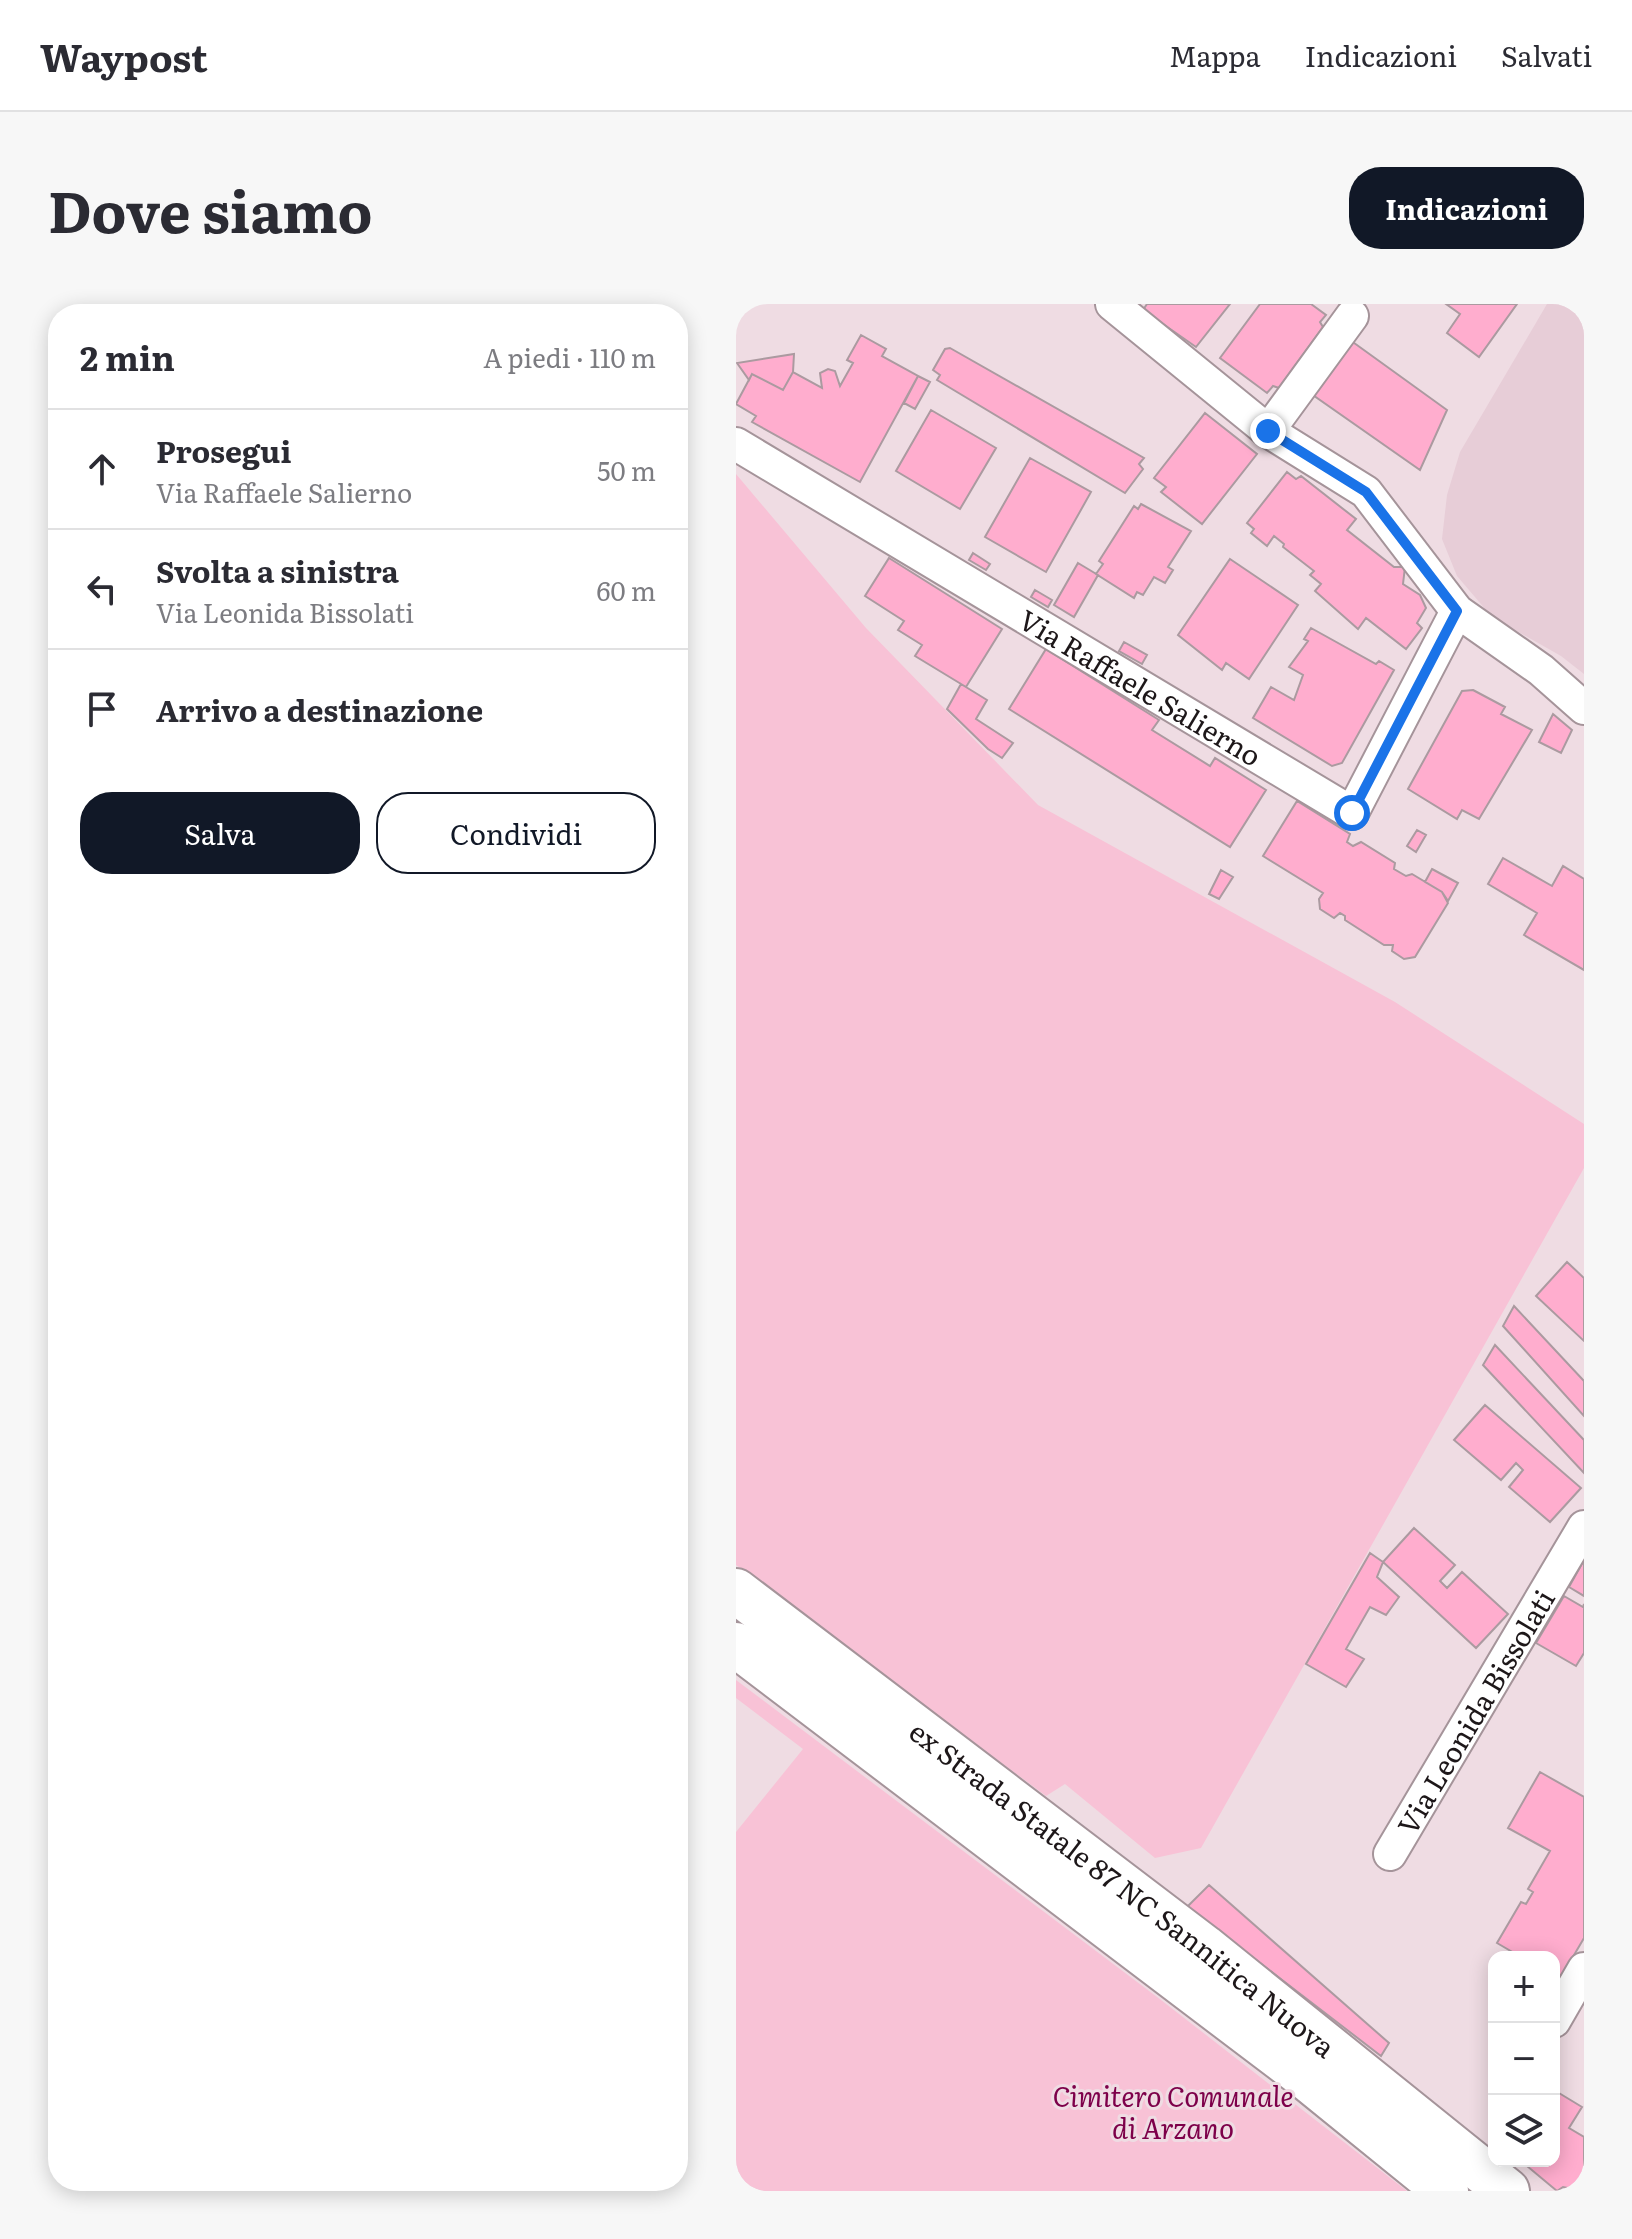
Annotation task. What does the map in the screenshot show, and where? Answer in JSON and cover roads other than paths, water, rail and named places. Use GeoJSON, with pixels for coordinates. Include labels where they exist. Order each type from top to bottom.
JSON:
{"type":"FeatureCollection","features":[{"type":"Feature","properties":{"kind":"highway","name":"ex Strada Statale 87 NC Sannitica Nuova"},"geometry":{"type":"LineString","coordinates":[[736,1591],[1204,1947],[1507,2191]]}},
{"type":"Feature","properties":{"kind":"highway","name":"ex Strada Statale 87 NC Sannitica Nuova"},"geometry":{"type":"LineString","coordinates":[[736,1645],[1303,2075],[1446,2191]]}},
{"type":"Feature","properties":{"kind":"street"},"geometry":{"type":"LineString","coordinates":[[1112,304],[1268,431],[1366,492],[1457,611],[1541,670],[1584,708]]}},
{"type":"Feature","properties":{"kind":"street"},"geometry":{"type":"LineString","coordinates":[[1268,431],[1352,316]]}},
{"type":"Feature","properties":{"kind":"street","name":"Via Raffaele Salierno"},"geometry":{"type":"LineString","coordinates":[[736,444],[1352,813],[1457,611]]}},
{"type":"Feature","properties":{"kind":"street","name":"Via Leonida Bissolati"},"geometry":{"type":"LineString","coordinates":[[1390,1854],[1584,1527]]}},
{"type":"Feature","properties":{"kind":"street"},"geometry":{"type":"LineString","coordinates":[[1560,2011],[1584,1969]]}},
{"type":"Feature","properties":{"kind":"park label","name":"Cimitero Comunale di Arzano"},"geometry":{"type":"Point","coordinates":[1173,2111]}}]}
